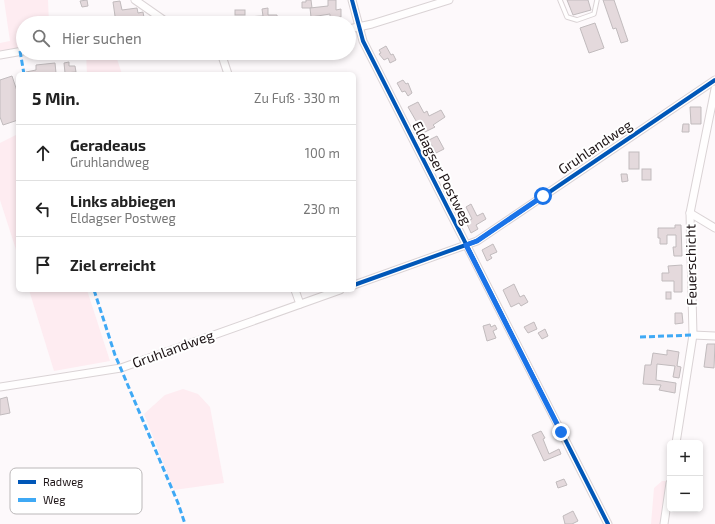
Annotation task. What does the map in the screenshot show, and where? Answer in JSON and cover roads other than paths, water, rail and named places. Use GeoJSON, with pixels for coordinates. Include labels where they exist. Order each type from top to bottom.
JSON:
{"type":"FeatureCollection","features":[{"type":"Feature","properties":{"kind":"street"},"geometry":{"type":"LineString","coordinates":[[135,0],[158,16]]}},
{"type":"Feature","properties":{"kind":"street","name":"Eldagser Postweg"},"geometry":{"type":"LineString","coordinates":[[352,0],[356,16]]}},
{"type":"Feature","properties":{"kind":"street"},"geometry":{"type":"LineString","coordinates":[[358,27],[449,0]]}},
{"type":"Feature","properties":{"kind":"street","name":"Eldagser Postweg"},"geometry":{"type":"LineString","coordinates":[[356,18],[363,41],[608,524]]}},
{"type":"Feature","properties":{"kind":"street"},"geometry":{"type":"LineString","coordinates":[[0,55],[16,52]]}},
{"type":"Feature","properties":{"kind":"street"},"geometry":{"type":"LineString","coordinates":[[223,60],[227,72]]}},
{"type":"Feature","properties":{"kind":"street","name":"Gruhlandweg"},"geometry":{"type":"LineString","coordinates":[[356,284],[477,241],[715,80]]}},
{"type":"Feature","properties":{"kind":"street","name":"Feuerschicht"},"geometry":{"type":"LineString","coordinates":[[676,440],[693,335],[690,213],[715,89]]}},
{"type":"Feature","properties":{"kind":"street"},"geometry":{"type":"LineString","coordinates":[[690,213],[715,228]]}},
{"type":"Feature","properties":{"kind":"street"},"geometry":{"type":"LineString","coordinates":[[296,292],[300,304]]}},
{"type":"Feature","properties":{"kind":"street","name":"Gruhlandweg"},"geometry":{"type":"LineString","coordinates":[[0,387],[121,368],[334,292]]}},
{"type":"Feature","properties":{"kind":"street"},"geometry":{"type":"LineString","coordinates":[[693,335],[715,336]]}},
{"type":"Feature","properties":{"kind":"street"},"geometry":{"type":"LineString","coordinates":[[664,524],[667,504]]}},
{"type":"Feature","properties":{"kind":"lane"},"geometry":{"type":"LineString","coordinates":[[560,0],[567,17],[577,20],[594,14],[597,0]]}}]}
